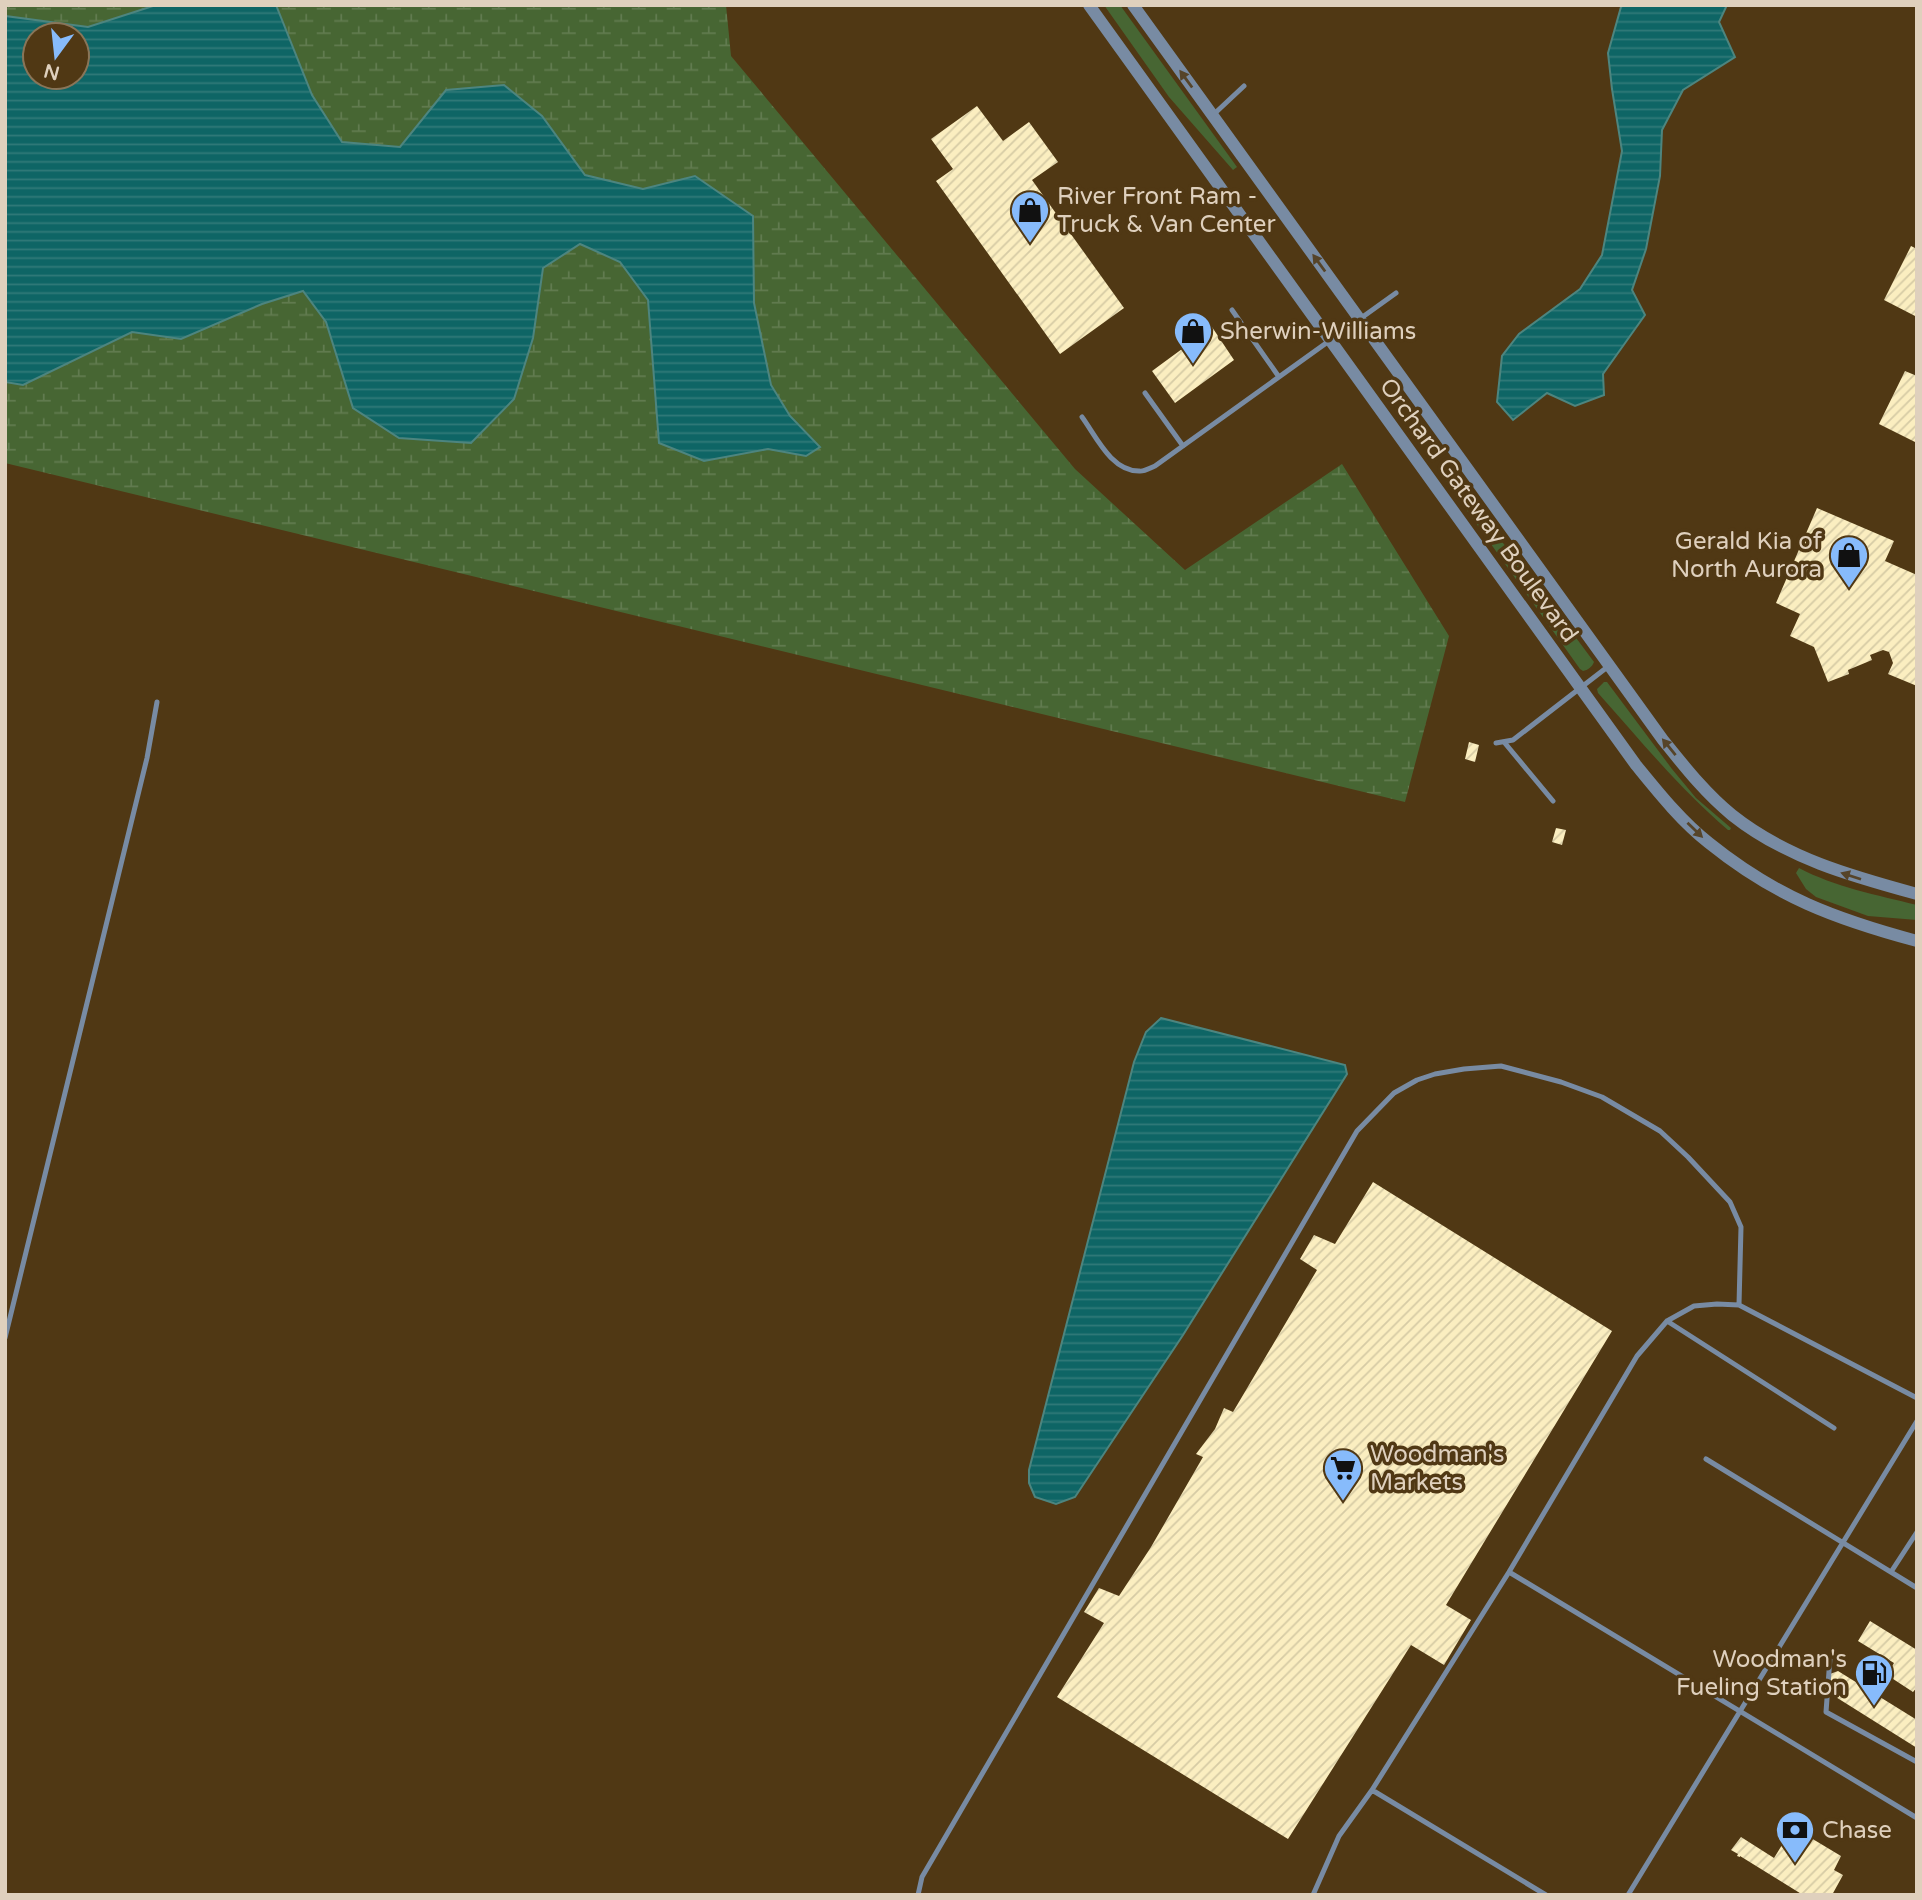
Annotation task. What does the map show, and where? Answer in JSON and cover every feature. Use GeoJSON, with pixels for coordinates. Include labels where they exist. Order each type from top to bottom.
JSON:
{"type":"FeatureCollection","features":[{"type":"Feature","properties":{"kind":"street","name":"Orchard Gateway Boulevard"},"geometry":{"type":"LineString","coordinates":[[1089,5],[1580,688],[1669,805],[1707,842],[1751,874],[1806,905],[1862,926],[1917,941]]}},
{"type":"Feature","properties":{"kind":"street","name":"Orchard Gateway Boulevard"},"geometry":{"type":"LineString","coordinates":[[1133,5],[1663,740],[1692,775],[1730,813],[1773,843],[1806,859],[1917,894]]}},
{"type":"Feature","properties":{"kind":"lane"},"geometry":{"type":"LineString","coordinates":[[1213,115],[1244,86]]}},
{"type":"Feature","properties":{"kind":"lane"},"geometry":{"type":"LineString","coordinates":[[1082,417],[1111,458],[1124,469],[1141,472],[1155,466],[1395,293]]}},
{"type":"Feature","properties":{"kind":"lane"},"geometry":{"type":"LineString","coordinates":[[1232,310],[1279,377]]}},
{"type":"Feature","properties":{"kind":"lane"},"geometry":{"type":"LineString","coordinates":[[1145,393],[1183,446]]}},
{"type":"Feature","properties":{"kind":"lane"},"geometry":{"type":"LineString","coordinates":[[1496,743],[1513,740],[1609,665]]}},
{"type":"Feature","properties":{"kind":"lane"},"geometry":{"type":"LineString","coordinates":[[5,1338],[147,758],[157,702]]}},
{"type":"Feature","properties":{"kind":"lane"},"geometry":{"type":"LineString","coordinates":[[1504,741],[1553,801]]}},
{"type":"Feature","properties":{"kind":"lane"},"geometry":{"type":"LineString","coordinates":[[918,1895],[922,1877],[1357,1131],[1394,1093],[1416,1080],[1435,1074],[1501,1066],[1562,1082],[1602,1097],[1660,1131],[1730,1202],[1741,1227],[1739,1305]]}},
{"type":"Feature","properties":{"kind":"lane"},"geometry":{"type":"LineString","coordinates":[[1313,1895],[1339,1836],[1372,1790],[1509,1572],[1637,1356],[1667,1321],[1694,1306],[1739,1305],[1917,1398]]}},
{"type":"Feature","properties":{"kind":"lane"},"geometry":{"type":"LineString","coordinates":[[1667,1321],[1834,1428]]}},
{"type":"Feature","properties":{"kind":"lane"},"geometry":{"type":"LineString","coordinates":[[1628,1895],[1917,1421]]}},
{"type":"Feature","properties":{"kind":"lane"},"geometry":{"type":"LineString","coordinates":[[1706,1459],[1917,1588]]}},
{"type":"Feature","properties":{"kind":"lane"},"geometry":{"type":"LineString","coordinates":[[1891,1572],[1917,1532]]}},
{"type":"Feature","properties":{"kind":"lane"},"geometry":{"type":"LineString","coordinates":[[1509,1572],[1917,1818]]}},
{"type":"Feature","properties":{"kind":"lane"},"geometry":{"type":"LineString","coordinates":[[1830,1658],[1826,1712],[1917,1762]]}},
{"type":"Feature","properties":{"kind":"lane"},"geometry":{"type":"LineString","coordinates":[[1372,1790],[1546,1895]]}},
{"type":"Feature","properties":{"kind":"green space"},"geometry":{"type":"Polygon","coordinates":[[[5,5],[726,5],[731,56],[1075,469],[1185,570],[1342,464],[1449,636],[1405,802],[5,463],[5,5]]]}},
{"type":"Feature","properties":{"kind":"green space"},"geometry":{"type":"Polygon","coordinates":[[[1104,5],[1120,5],[1237,167],[1233,170],[1169,97],[1104,5]]]}},
{"type":"Feature","properties":{"kind":"green space"},"geometry":{"type":"Polygon","coordinates":[[[1448,478],[1525,569],[1594,662],[1590,668],[1583,671],[1580,669],[1446,481],[1448,478]]]}},
{"type":"Feature","properties":{"kind":"green space"},"geometry":{"type":"Polygon","coordinates":[[[1607,682],[1696,798],[1731,828],[1730,830],[1677,781],[1598,693],[1597,689],[1607,682]]]}},
{"type":"Feature","properties":{"kind":"green space"},"geometry":{"type":"Polygon","coordinates":[[[1799,868],[1842,885],[1917,905],[1917,920],[1868,916],[1816,897],[1806,889],[1796,873],[1799,868]]]}},
{"type":"Feature","properties":{"kind":"water"},"geometry":{"type":"Polygon","coordinates":[[[156,5],[276,5],[312,95],[342,142],[400,147],[446,90],[504,85],[542,116],[585,175],[643,189],[695,176],[753,216],[754,303],[771,385],[790,416],[820,447],[806,456],[768,449],[704,461],[659,443],[648,300],[620,262],[580,244],[543,268],[533,338],[514,399],[471,443],[399,438],[353,408],[326,322],[303,291],[262,304],[181,339],[132,332],[23,385],[5,382],[5,16],[43,21],[21,21],[21,91],[91,91],[91,26],[156,5]]]}},
{"type":"Feature","properties":{"kind":"water"},"geometry":{"type":"Polygon","coordinates":[[[1727,5],[1719,22],[1735,57],[1683,90],[1662,130],[1660,176],[1646,249],[1632,290],[1645,315],[1603,374],[1604,395],[1575,406],[1547,393],[1513,420],[1497,402],[1502,356],[1519,334],[1580,289],[1602,255],[1622,151],[1608,53],[1621,7],[1727,5]]]}},
{"type":"Feature","properties":{"kind":"water"},"geometry":{"type":"Polygon","coordinates":[[[1161,1018],[1345,1065],[1347,1074],[1183,1335],[1075,1497],[1056,1504],[1035,1497],[1029,1483],[1029,1470],[1134,1062],[1146,1032],[1161,1018]]]}},
{"type":"Feature","properties":{"kind":"building","name":"River Front Ram - Truck & Van Center"},"geometry":{"type":"Polygon","coordinates":[[[977,106],[1003,141],[1029,122],[1058,162],[1032,180],[1124,308],[1060,354],[936,181],[953,169],[931,139],[977,106]]]}},
{"type":"Feature","properties":{"kind":"building"},"geometry":{"type":"Polygon","coordinates":[[[1911,246],[1917,249],[1917,317],[1884,300],[1911,246]]]}},
{"type":"Feature","properties":{"kind":"building","name":"Sherwin-Williams"},"geometry":{"type":"Polygon","coordinates":[[[1212,327],[1234,360],[1175,403],[1152,371],[1212,327]]]}},
{"type":"Feature","properties":{"kind":"building"},"geometry":{"type":"Polygon","coordinates":[[[1905,371],[1917,376],[1917,443],[1879,424],[1905,371]]]}},
{"type":"Feature","properties":{"kind":"building","name":"Gerald Kia of North Aurora"},"geometry":{"type":"Polygon","coordinates":[[[1817,508],[1894,541],[1885,561],[1917,575],[1917,686],[1888,674],[1893,663],[1889,652],[1883,650],[1870,655],[1872,660],[1848,670],[1849,674],[1828,682],[1814,647],[1790,636],[1800,614],[1776,603],[1817,508]]]}},
{"type":"Feature","properties":{"kind":"building"},"geometry":{"type":"Polygon","coordinates":[[[1469,742],[1479,745],[1475,762],[1465,759],[1469,742]]]}},
{"type":"Feature","properties":{"kind":"building"},"geometry":{"type":"Polygon","coordinates":[[[1556,828],[1566,830],[1562,845],[1552,842],[1556,828]]]}},
{"type":"Feature","properties":{"kind":"building","name":"Woodman's Markets"},"geometry":{"type":"Polygon","coordinates":[[[1373,1182],[1612,1331],[1446,1605],[1471,1620],[1444,1665],[1411,1645],[1288,1839],[1057,1697],[1104,1623],[1084,1612],[1099,1588],[1119,1596],[1203,1457],[1196,1454],[1215,1429],[1224,1408],[1233,1412],[1317,1270],[1300,1259],[1314,1235],[1335,1244],[1373,1182]]]}},
{"type":"Feature","properties":{"kind":"building"},"geometry":{"type":"Polygon","coordinates":[[[1870,1621],[1917,1650],[1917,1687],[1913,1692],[1887,1675],[1894,1663],[1858,1641],[1870,1621]]]}},
{"type":"Feature","properties":{"kind":"building","name":"Woodman's Fueling Station"},"geometry":{"type":"Polygon","coordinates":[[[1838,1671],[1917,1720],[1917,1748],[1831,1694],[1830,1674],[1838,1671]]]}},
{"type":"Feature","properties":{"kind":"building","name":"Chase"},"geometry":{"type":"Polygon","coordinates":[[[1796,1829],[1841,1856],[1834,1870],[1843,1875],[1832,1895],[1803,1895],[1731,1850],[1741,1837],[1774,1858],[1785,1840],[1789,1841],[1796,1829]]]}},
{"type":"Feature","properties":{"kind":"place","name":"River Front Ram - Truck & Van Center"},"geometry":{"type":"Point","coordinates":[1030,244]}},
{"type":"Feature","properties":{"kind":"place","name":"Sherwin-Williams"},"geometry":{"type":"Point","coordinates":[1193,365]}},
{"type":"Feature","properties":{"kind":"place","name":"Gerald Kia of North Aurora"},"geometry":{"type":"Point","coordinates":[1849,589]}},
{"type":"Feature","properties":{"kind":"place","name":"Woodman's Markets"},"geometry":{"type":"Point","coordinates":[1343,1502]}},
{"type":"Feature","properties":{"kind":"place","name":"Woodman's Fueling Station"},"geometry":{"type":"Point","coordinates":[1874,1707]}},
{"type":"Feature","properties":{"kind":"place","name":"Chase"},"geometry":{"type":"Point","coordinates":[1795,1864]}}]}
